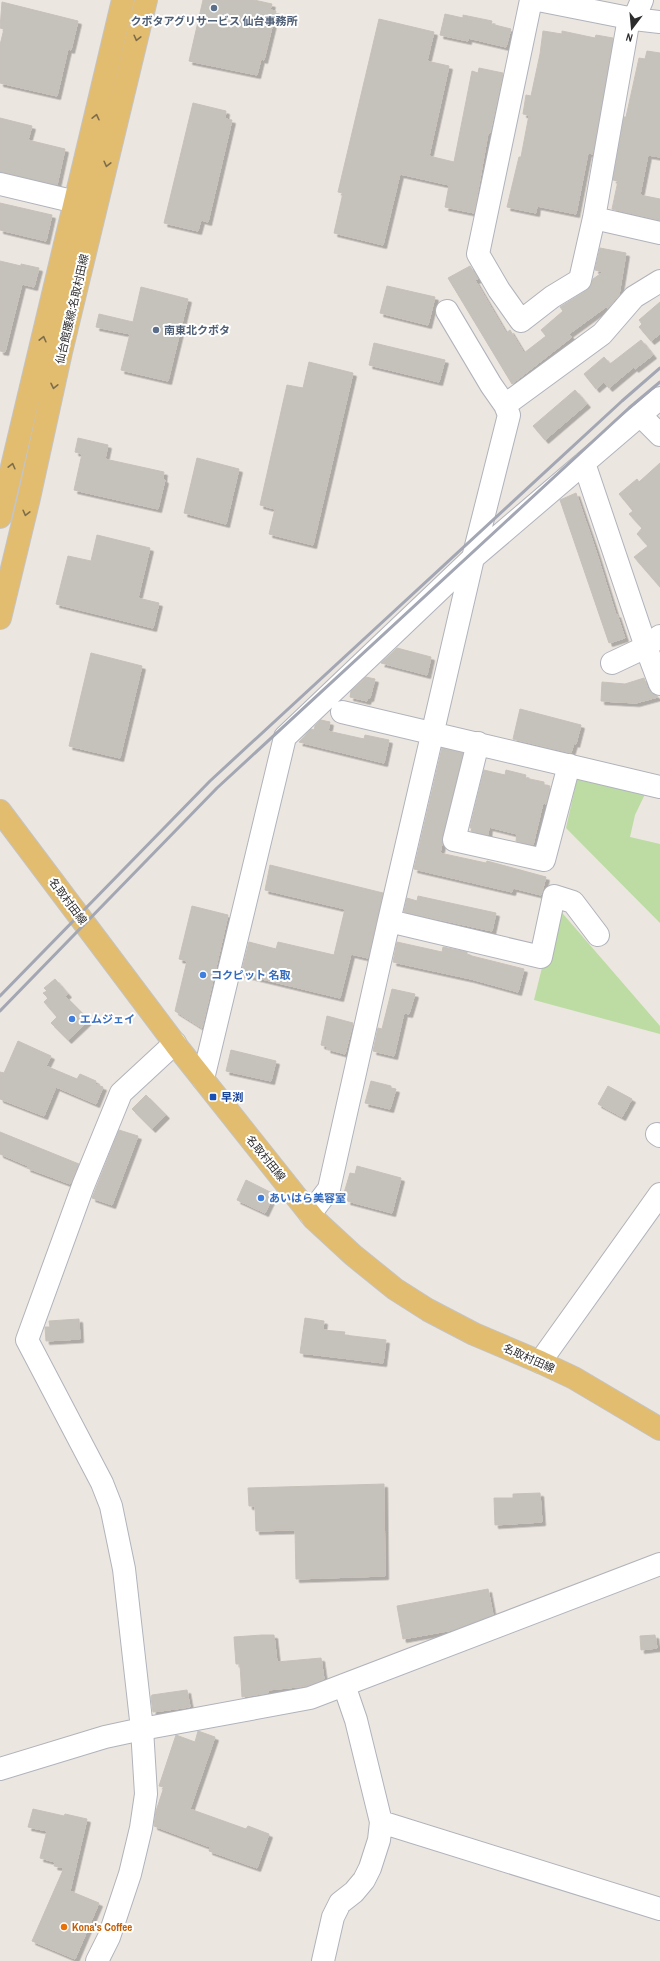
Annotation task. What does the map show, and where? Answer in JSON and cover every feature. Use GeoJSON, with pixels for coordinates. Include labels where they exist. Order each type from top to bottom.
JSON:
{"type":"FeatureCollection","features":[{"type":"Feature","properties":{"kind":"main road","name":"仙台館腰線;名取村田線"},"geometry":{"type":"LineString","coordinates":[[0,517],[123,0]]}},
{"type":"Feature","properties":{"kind":"main road","name":"仙台館腰線;名取村田線"},"geometry":{"type":"LineString","coordinates":[[0,618],[29,498],[61,352],[146,0]]}},
{"type":"Feature","properties":{"kind":"main road","name":"名取村田線"},"geometry":{"type":"LineString","coordinates":[[0,810],[7,828],[310,1214],[353,1255],[395,1289],[428,1310],[474,1334],[574,1378],[660,1429]]}},
{"type":"Feature","properties":{"kind":"street"},"geometry":{"type":"LineString","coordinates":[[531,0],[478,254],[499,290],[521,321],[552,297],[580,280],[594,218],[635,12]]}},
{"type":"Feature","properties":{"kind":"street"},"geometry":{"type":"LineString","coordinates":[[538,0],[635,12],[660,22]]}},
{"type":"Feature","properties":{"kind":"street"},"geometry":{"type":"LineString","coordinates":[[0,184],[76,202]]}},
{"type":"Feature","properties":{"kind":"street"},"geometry":{"type":"LineString","coordinates":[[594,218],[660,233]]}},
{"type":"Feature","properties":{"kind":"street"},"geometry":{"type":"LineString","coordinates":[[506,405],[602,334],[634,297],[660,281]]}},
{"type":"Feature","properties":{"kind":"street"},"geometry":{"type":"LineString","coordinates":[[310,1214],[329,1189],[473,558],[509,415],[506,405],[491,385],[447,311]]}},
{"type":"Feature","properties":{"kind":"street"},"geometry":{"type":"LineString","coordinates":[[203,1079],[285,737],[473,558],[660,398]]}},
{"type":"Feature","properties":{"kind":"street"},"geometry":{"type":"LineString","coordinates":[[640,415],[660,435]]}},
{"type":"Feature","properties":{"kind":"street"},"geometry":{"type":"LineString","coordinates":[[584,463],[653,641],[660,684]]}},
{"type":"Feature","properties":{"kind":"street"},"geometry":{"type":"LineString","coordinates":[[612,663],[653,641]]}},
{"type":"Feature","properties":{"kind":"street"},"geometry":{"type":"LineString","coordinates":[[342,712],[660,787]]}},
{"type":"Feature","properties":{"kind":"street"},"geometry":{"type":"LineString","coordinates":[[478,744],[454,840],[544,860],[569,765]]}},
{"type":"Feature","properties":{"kind":"street"},"geometry":{"type":"LineString","coordinates":[[389,921],[541,957],[554,896],[573,902],[598,935]]}},
{"type":"Feature","properties":{"kind":"street"},"geometry":{"type":"LineString","coordinates":[[97,1961],[109,1937],[122,1899],[141,1828],[146,1794],[142,1729],[124,1569],[111,1506],[102,1484],[27,1340],[83,1186],[121,1093],[175,1043]]}},
{"type":"Feature","properties":{"kind":"street"},"geometry":{"type":"LineString","coordinates":[[540,1362],[660,1194]]}},
{"type":"Feature","properties":{"kind":"street"},"geometry":{"type":"LineString","coordinates":[[0,1770],[105,1737],[310,1698],[660,1564]]}},
{"type":"Feature","properties":{"kind":"street"},"geometry":{"type":"LineString","coordinates":[[323,1961],[333,1917],[340,1903],[354,1892],[364,1880],[380,1840],[381,1822],[356,1720],[344,1685]]}},
{"type":"Feature","properties":{"kind":"street"},"geometry":{"type":"LineString","coordinates":[[381,1822],[660,1909]]}},
{"type":"Feature","properties":{"kind":"green space"},"geometry":{"type":"Polygon","coordinates":[[[577,779],[646,792],[635,815],[630,837],[660,844],[660,923],[566,828],[577,779]]]}},
{"type":"Feature","properties":{"kind":"green space"},"geometry":{"type":"Polygon","coordinates":[[[557,907],[660,1026],[660,1034],[534,1000],[557,907]]]}},
{"type":"Feature","properties":{"kind":"building"},"geometry":{"type":"Polygon","coordinates":[[[203,0],[254,0],[272,4],[270,10],[276,11],[264,60],[261,59],[257,75],[189,61],[203,0]]]}},
{"type":"Feature","properties":{"kind":"building"},"geometry":{"type":"Polygon","coordinates":[[[2,2],[78,21],[71,50],[68,49],[57,96],[0,83],[0,45],[4,29],[0,28],[2,2]]]}},
{"type":"Feature","properties":{"kind":"building"},"geometry":{"type":"Polygon","coordinates":[[[445,14],[463,18],[463,15],[492,21],[491,24],[511,29],[506,47],[468,38],[468,41],[440,35],[445,14]]]}},
{"type":"Feature","properties":{"kind":"building"},"geometry":{"type":"Polygon","coordinates":[[[379,19],[434,32],[427,61],[449,66],[429,156],[454,162],[472,71],[478,73],[479,68],[503,73],[490,133],[488,133],[474,213],[445,207],[449,185],[400,174],[383,245],[334,233],[343,193],[338,192],[379,19]]]}},
{"type":"Feature","properties":{"kind":"building"},"geometry":{"type":"Polygon","coordinates":[[[543,31],[562,34],[562,31],[595,38],[596,35],[613,38],[593,154],[588,153],[576,214],[537,206],[536,213],[507,207],[519,157],[521,157],[529,115],[523,114],[526,95],[531,96],[540,54],[543,31]]]}},
{"type":"Feature","properties":{"kind":"building"},"geometry":{"type":"Polygon","coordinates":[[[647,51],[660,53],[660,157],[648,155],[640,195],[660,199],[660,220],[612,209],[618,181],[613,180],[624,117],[626,117],[639,58],[645,59],[647,51]]]}},
{"type":"Feature","properties":{"kind":"building"},"geometry":{"type":"Polygon","coordinates":[[[193,103],[226,111],[225,119],[232,120],[208,222],[201,220],[198,231],[164,223],[193,103]]]}},
{"type":"Feature","properties":{"kind":"building"},"geometry":{"type":"Polygon","coordinates":[[[0,118],[32,126],[28,140],[65,149],[57,185],[0,172],[0,118]]]}},
{"type":"Feature","properties":{"kind":"building"},"geometry":{"type":"Polygon","coordinates":[[[0,203],[52,215],[46,241],[0,230],[0,203]]]}},
{"type":"Feature","properties":{"kind":"building"},"geometry":{"type":"Polygon","coordinates":[[[600,248],[626,253],[619,295],[608,308],[606,307],[569,334],[572,337],[512,384],[448,278],[470,266],[478,279],[475,280],[506,333],[510,330],[524,353],[546,336],[541,330],[563,311],[560,307],[587,290],[593,279],[603,272],[595,270],[600,248]]]}},
{"type":"Feature","properties":{"kind":"building"},"geometry":{"type":"Polygon","coordinates":[[[0,261],[21,266],[21,264],[39,268],[34,287],[22,284],[5,352],[0,351],[0,261]]]}},
{"type":"Feature","properties":{"kind":"building"},"geometry":{"type":"Polygon","coordinates":[[[387,286],[435,297],[428,325],[380,313],[387,286]]]}},
{"type":"Feature","properties":{"kind":"building"},"geometry":{"type":"Polygon","coordinates":[[[141,287],[188,299],[168,381],[121,370],[130,334],[96,327],[99,314],[133,322],[141,287]]]}},
{"type":"Feature","properties":{"kind":"building"},"geometry":{"type":"Polygon","coordinates":[[[660,302],[660,334],[651,341],[639,327],[642,324],[639,320],[660,302]]]}},
{"type":"Feature","properties":{"kind":"building"},"geometry":{"type":"Polygon","coordinates":[[[641,340],[653,355],[635,369],[634,367],[609,388],[604,382],[596,389],[584,374],[604,357],[610,364],[641,340]]]}},
{"type":"Feature","properties":{"kind":"building"},"geometry":{"type":"Polygon","coordinates":[[[374,343],[445,360],[439,382],[369,365],[374,343]]]}},
{"type":"Feature","properties":{"kind":"building"},"geometry":{"type":"Polygon","coordinates":[[[309,362],[353,373],[313,545],[269,534],[275,509],[260,505],[287,385],[303,388],[309,362]]]}},
{"type":"Feature","properties":{"kind":"building"},"geometry":{"type":"Polygon","coordinates":[[[575,390],[587,404],[545,440],[533,426],[575,390]]]}},
{"type":"Feature","properties":{"kind":"building"},"geometry":{"type":"Polygon","coordinates":[[[78,438],[108,445],[105,459],[164,472],[163,479],[165,480],[158,509],[74,490],[82,454],[75,452],[78,438]]]}},
{"type":"Feature","properties":{"kind":"building"},"geometry":{"type":"Polygon","coordinates":[[[197,458],[239,469],[226,524],[184,513],[197,458]]]}},
{"type":"Feature","properties":{"kind":"building"},"geometry":{"type":"Polygon","coordinates":[[[660,463],[660,587],[634,557],[648,546],[637,534],[642,528],[629,514],[633,511],[619,494],[637,479],[639,482],[660,463]]]}},
{"type":"Feature","properties":{"kind":"building"},"geometry":{"type":"Polygon","coordinates":[[[576,493],[625,638],[609,643],[560,500],[576,493]]]}},
{"type":"Feature","properties":{"kind":"building"},"geometry":{"type":"Polygon","coordinates":[[[97,535],[150,548],[138,598],[159,603],[153,628],[56,604],[68,556],[91,561],[97,535]]]}},
{"type":"Feature","properties":{"kind":"building"},"geometry":{"type":"Polygon","coordinates":[[[397,648],[431,657],[427,675],[381,663],[397,648]]]}},
{"type":"Feature","properties":{"kind":"building"},"geometry":{"type":"Polygon","coordinates":[[[91,653],[142,666],[120,758],[69,746],[91,653]]]}},
{"type":"Feature","properties":{"kind":"building"},"geometry":{"type":"Polygon","coordinates":[[[366,677],[375,679],[370,698],[368,698],[367,701],[350,697],[351,691],[366,677]]]}},
{"type":"Feature","properties":{"kind":"building"},"geometry":{"type":"Polygon","coordinates":[[[644,678],[648,689],[658,697],[636,703],[601,701],[602,682],[625,684],[644,678]]]}},
{"type":"Feature","properties":{"kind":"building"},"geometry":{"type":"Polygon","coordinates":[[[520,709],[581,725],[576,744],[574,743],[571,753],[513,739],[520,709]]]}},
{"type":"Feature","properties":{"kind":"building"},"geometry":{"type":"Polygon","coordinates":[[[321,720],[330,722],[328,731],[364,739],[365,735],[389,740],[384,763],[299,742],[311,729],[314,730],[315,726],[321,720]]]}},
{"type":"Feature","properties":{"kind":"building"},"geometry":{"type":"Polygon","coordinates":[[[442,748],[463,753],[440,853],[486,863],[487,861],[546,877],[541,895],[513,888],[512,892],[414,869],[442,748]]]}},
{"type":"Feature","properties":{"kind":"building"},"geometry":{"type":"Polygon","coordinates":[[[484,770],[505,775],[506,770],[526,775],[525,778],[544,782],[544,785],[550,786],[546,804],[543,803],[533,845],[516,841],[517,834],[489,827],[488,835],[471,831],[472,828],[470,828],[484,770]]]}},
{"type":"Feature","properties":{"kind":"building"},"geometry":{"type":"Polygon","coordinates":[[[270,865],[383,893],[368,958],[351,954],[340,998],[241,974],[249,942],[276,949],[278,942],[334,955],[345,909],[265,890],[270,865]]]}},
{"type":"Feature","properties":{"kind":"building"},"geometry":{"type":"Polygon","coordinates":[[[418,896],[496,913],[492,931],[404,912],[407,898],[417,901],[418,896]]]}},
{"type":"Feature","properties":{"kind":"building"},"geometry":{"type":"Polygon","coordinates":[[[192,906],[228,915],[202,1028],[175,1011],[187,961],[179,959],[192,906]]]}},
{"type":"Feature","properties":{"kind":"building"},"geometry":{"type":"Polygon","coordinates":[[[397,942],[442,952],[443,947],[467,952],[467,954],[472,956],[524,969],[518,992],[471,979],[393,962],[397,942]]]}},
{"type":"Feature","properties":{"kind":"building"},"geometry":{"type":"Polygon","coordinates":[[[55,979],[68,994],[65,996],[89,1020],[68,1040],[51,1023],[57,1017],[44,1002],[48,998],[43,993],[47,991],[44,988],[55,979]]]}},
{"type":"Feature","properties":{"kind":"building"},"geometry":{"type":"Polygon","coordinates":[[[392,989],[415,994],[409,1014],[404,1013],[394,1056],[373,1051],[378,1028],[382,1029],[392,989]]]}},
{"type":"Feature","properties":{"kind":"building"},"geometry":{"type":"Polygon","coordinates":[[[327,1016],[353,1023],[345,1054],[327,1049],[328,1047],[321,1045],[327,1016]]]}},
{"type":"Feature","properties":{"kind":"building"},"geometry":{"type":"Polygon","coordinates":[[[18,1041],[51,1056],[46,1066],[77,1079],[80,1074],[96,1081],[95,1084],[103,1087],[96,1104],[56,1087],[44,1116],[0,1099],[0,1072],[4,1073],[18,1041]]]}},
{"type":"Feature","properties":{"kind":"building"},"geometry":{"type":"Polygon","coordinates":[[[231,1050],[276,1061],[271,1081],[226,1071],[231,1050]]]}},
{"type":"Feature","properties":{"kind":"building"},"geometry":{"type":"Polygon","coordinates":[[[371,1081],[391,1086],[391,1088],[396,1089],[390,1109],[365,1103],[371,1081]]]}},
{"type":"Feature","properties":{"kind":"building"},"geometry":{"type":"Polygon","coordinates":[[[608,1086],[632,1099],[622,1117],[598,1104],[608,1086]]]}},
{"type":"Feature","properties":{"kind":"building"},"geometry":{"type":"Polygon","coordinates":[[[146,1095],[166,1115],[152,1129],[132,1109],[146,1095]]]}},
{"type":"Feature","properties":{"kind":"building"},"geometry":{"type":"Polygon","coordinates":[[[119,1130],[138,1136],[112,1205],[92,1198],[119,1130]]]}},
{"type":"Feature","properties":{"kind":"building"},"geometry":{"type":"Polygon","coordinates":[[[0,1132],[79,1164],[70,1184],[27,1168],[28,1166],[0,1154],[0,1132]]]}},
{"type":"Feature","properties":{"kind":"building"},"geometry":{"type":"Polygon","coordinates":[[[357,1166],[401,1178],[392,1213],[347,1201],[349,1194],[344,1193],[350,1173],[355,1174],[357,1166]]]}},
{"type":"Feature","properties":{"kind":"building"},"geometry":{"type":"Polygon","coordinates":[[[246,1180],[274,1194],[265,1213],[237,1200],[246,1180]]]}},
{"type":"Feature","properties":{"kind":"building"},"geometry":{"type":"Polygon","coordinates":[[[305,1318],[324,1321],[323,1330],[345,1332],[344,1335],[386,1340],[383,1363],[300,1353],[305,1318]]]}},
{"type":"Feature","properties":{"kind":"building"},"geometry":{"type":"Polygon","coordinates":[[[79,1319],[80,1339],[46,1341],[45,1327],[50,1327],[49,1321],[79,1319]]]}},
{"type":"Feature","properties":{"kind":"building"},"geometry":{"type":"Polygon","coordinates":[[[384,1484],[385,1576],[296,1579],[295,1530],[256,1531],[255,1506],[249,1506],[248,1488],[384,1484]]]}},
{"type":"Feature","properties":{"kind":"building"},"geometry":{"type":"Polygon","coordinates":[[[540,1493],[542,1522],[495,1525],[494,1498],[513,1498],[513,1494],[540,1493]]]}},
{"type":"Feature","properties":{"kind":"building"},"geometry":{"type":"Polygon","coordinates":[[[488,1589],[493,1615],[453,1630],[403,1639],[397,1606],[488,1589]]]}},
{"type":"Feature","properties":{"kind":"building"},"geometry":{"type":"Polygon","coordinates":[[[274,1635],[277,1662],[321,1658],[324,1679],[307,1686],[268,1690],[268,1693],[242,1697],[240,1664],[236,1664],[234,1637],[274,1635]]]}},
{"type":"Feature","properties":{"kind":"building"},"geometry":{"type":"Polygon","coordinates":[[[655,1635],[657,1648],[641,1650],[640,1636],[655,1635]]]}},
{"type":"Feature","properties":{"kind":"building"},"geometry":{"type":"Polygon","coordinates":[[[187,1690],[190,1707],[153,1712],[152,1695],[187,1690]]]}},
{"type":"Feature","properties":{"kind":"building"},"geometry":{"type":"Polygon","coordinates":[[[198,1731],[215,1737],[190,1809],[246,1829],[248,1826],[269,1834],[257,1868],[209,1851],[210,1847],[154,1826],[156,1811],[164,1787],[159,1786],[176,1735],[195,1742],[198,1731]]]}},
{"type":"Feature","properties":{"kind":"building"},"geometry":{"type":"Polygon","coordinates":[[[33,1809],[64,1816],[65,1814],[87,1819],[70,1891],[99,1903],[75,1959],[32,1941],[64,1868],[54,1866],[55,1862],[40,1858],[47,1831],[28,1827],[33,1809]]]}},
{"type":"Feature","properties":{"kind":"railway"},"geometry":{"type":"LineString","coordinates":[[0,996],[210,781],[622,401],[660,368]]}},
{"type":"Feature","properties":{"kind":"railway"},"geometry":{"type":"LineString","coordinates":[[0,1011],[217,788],[629,408],[660,382]]}},
{"type":"Feature","properties":{"kind":"place","name":"クボタアグリサービス 仙台事務所"},"geometry":{"type":"Point","coordinates":[214,8]}},
{"type":"Feature","properties":{"kind":"place","name":"南東北クボタ"},"geometry":{"type":"Point","coordinates":[156,330]}},
{"type":"Feature","properties":{"kind":"place","name":"コクピット 名取"},"geometry":{"type":"Point","coordinates":[203,975]}},
{"type":"Feature","properties":{"kind":"place","name":"エムジェイ"},"geometry":{"type":"Point","coordinates":[72,1019]}},
{"type":"Feature","properties":{"kind":"place","name":"早渕"},"geometry":{"type":"Point","coordinates":[213,1097]}},
{"type":"Feature","properties":{"kind":"place","name":"あいはら美容室"},"geometry":{"type":"Point","coordinates":[261,1198]}},
{"type":"Feature","properties":{"kind":"place","name":"Kona's Coffee"},"geometry":{"type":"Point","coordinates":[64,1927]}}]}
